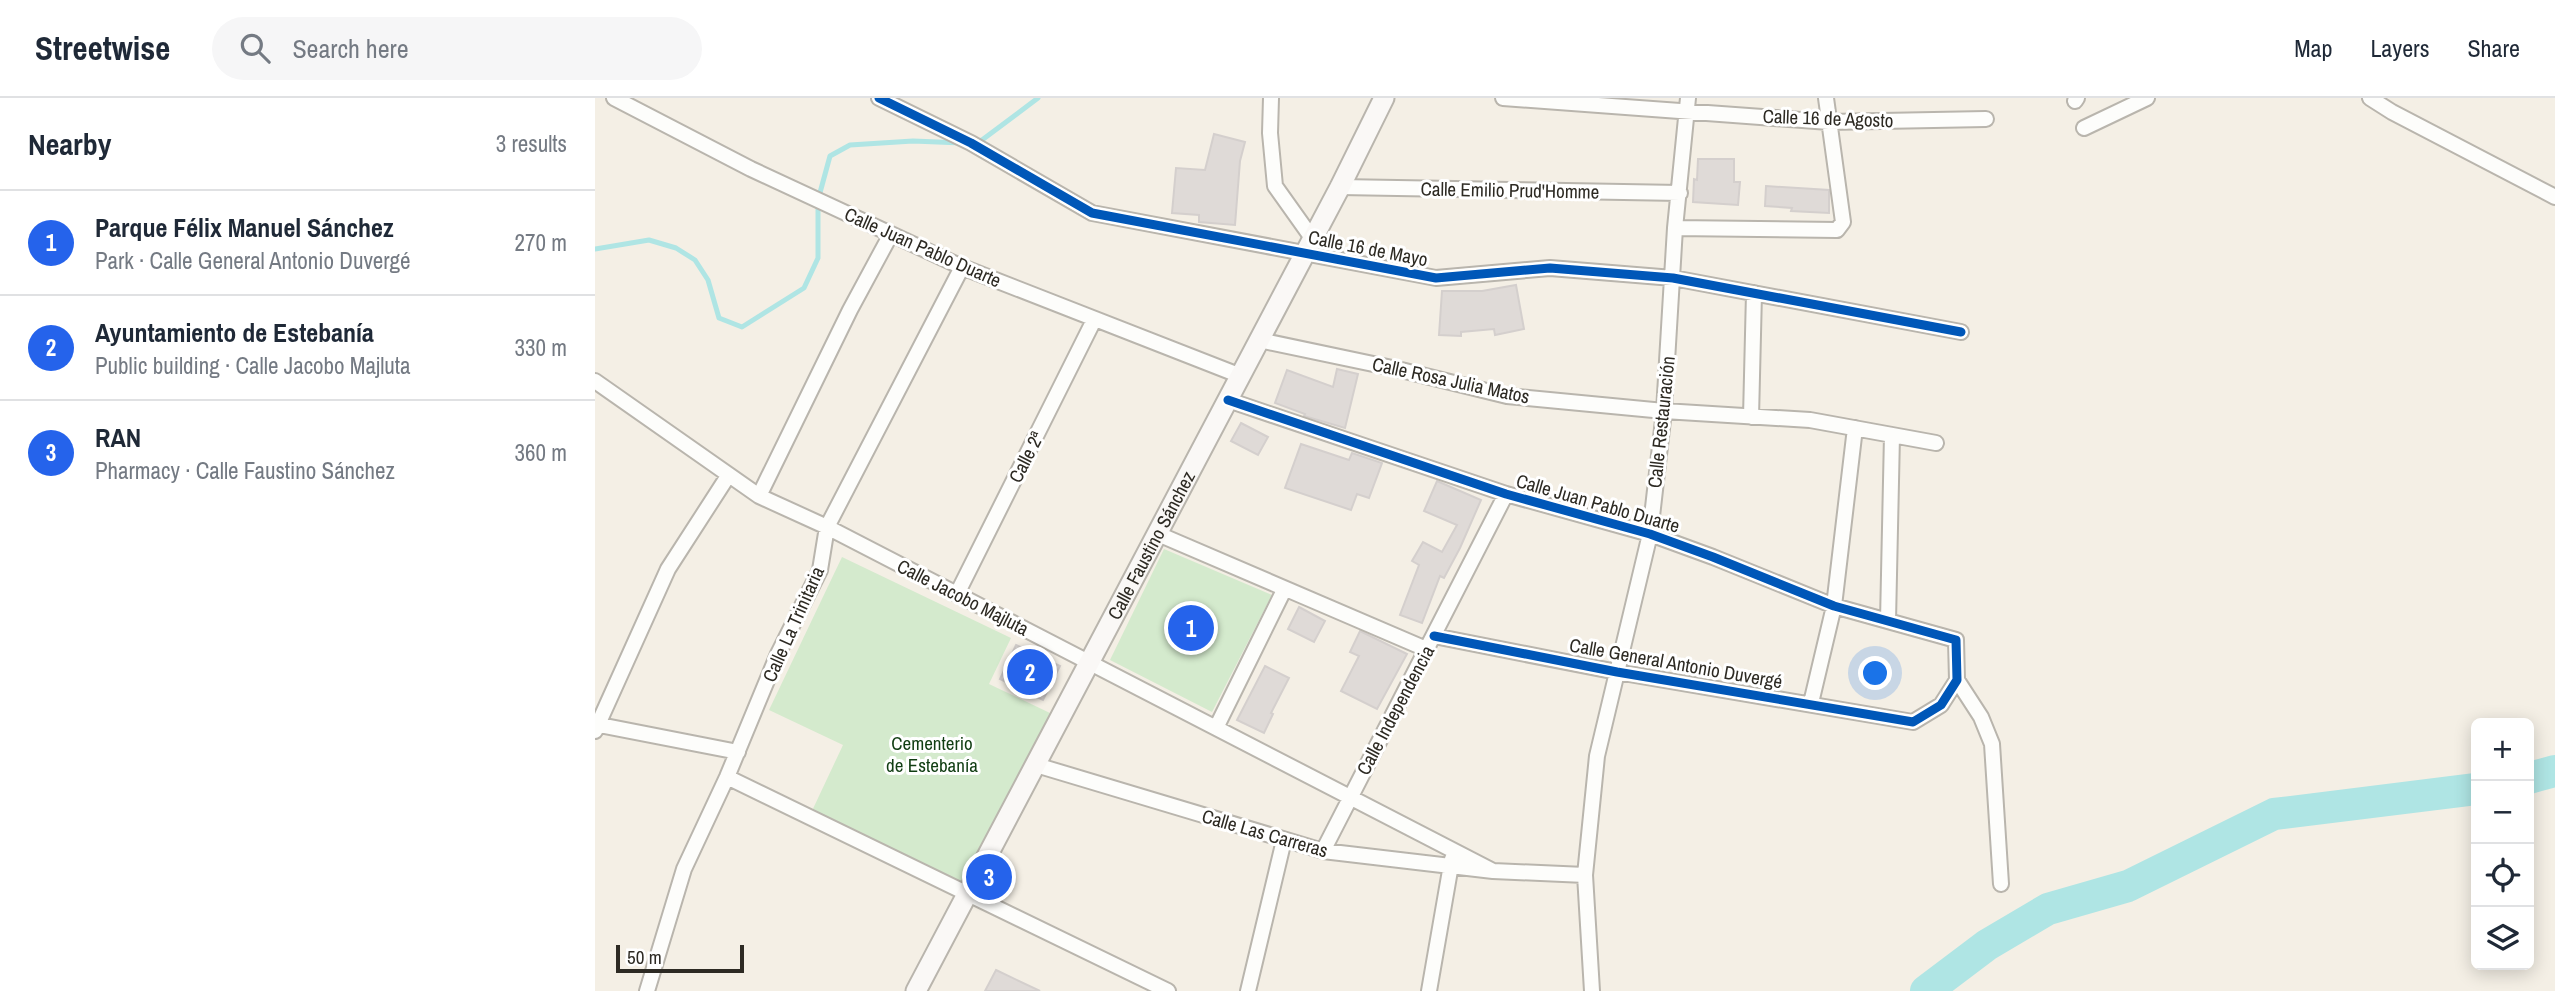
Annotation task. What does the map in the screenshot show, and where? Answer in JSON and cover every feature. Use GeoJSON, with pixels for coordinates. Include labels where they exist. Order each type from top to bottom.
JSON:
{"type":"FeatureCollection","features":[{"type":"Feature","properties":{"kind":"street","name":"Calle Juan Pablo Duarte"},"geometry":{"type":"LineString","coordinates":[[614,98],[751,169],[962,267],[1241,376]]}},
{"type":"Feature","properties":{"kind":"street","name":"Calle 16 de Mayo"},"geometry":{"type":"LineString","coordinates":[[879,98],[971,144],[1092,213],[1308,245],[1436,278],[1551,268],[1673,278],[1961,332]]}},
{"type":"Feature","properties":{"kind":"street"},"geometry":{"type":"LineString","coordinates":[[1271,98],[1270,133],[1275,186],[1308,245]]}},
{"type":"Feature","properties":{"kind":"street","name":"Calle Faustino Sánchez"},"geometry":{"type":"LineString","coordinates":[[916,991],[1241,376],[1384,98]]}},
{"type":"Feature","properties":{"kind":"street","name":"Calle 16 de Agosto"},"geometry":{"type":"LineString","coordinates":[[1503,98],[1687,104],[1829,122],[1986,119]]}},
{"type":"Feature","properties":{"kind":"street"},"geometry":{"type":"LineString","coordinates":[[1675,228],[1837,230],[1843,222],[1826,98]]}},
{"type":"Feature","properties":{"kind":"street"},"geometry":{"type":"LineString","coordinates":[[2084,128],[2147,98]]}},
{"type":"Feature","properties":{"kind":"street"},"geometry":{"type":"LineString","coordinates":[[2370,98],[2555,197]]}},
{"type":"Feature","properties":{"kind":"street","name":"Calle Restauración"},"geometry":{"type":"LineString","coordinates":[[1592,991],[1585,875],[1597,756],[1650,534],[1664,411],[1675,228],[1687,104]]}},
{"type":"Feature","properties":{"kind":"street","name":"Calle Emilio Prud'Homme"},"geometry":{"type":"LineString","coordinates":[[1340,187],[1680,193]]}},
{"type":"Feature","properties":{"kind":"street"},"geometry":{"type":"LineString","coordinates":[[759,496],[850,310],[891,234]]}},
{"type":"Feature","properties":{"kind":"street","name":"Calle La Trinitaria"},"geometry":{"type":"LineString","coordinates":[[647,991],[684,869],[727,777],[779,654],[820,569],[827,527],[962,267]]}},
{"type":"Feature","properties":{"kind":"street"},"geometry":{"type":"LineString","coordinates":[[1751,417],[1754,293]]}},
{"type":"Feature","properties":{"kind":"street","name":"Calle 2ª"},"geometry":{"type":"LineString","coordinates":[[957,594],[1094,320]]}},
{"type":"Feature","properties":{"kind":"street","name":"Calle Rosa Julia Matos"},"geometry":{"type":"LineString","coordinates":[[1259,340],[1398,369],[1507,396],[1664,411],[1810,420],[1936,443]]}},
{"type":"Feature","properties":{"kind":"street","name":"Calle Jacobo Majluta"},"geometry":{"type":"LineString","coordinates":[[596,385],[759,496],[827,527],[1493,871]]}},
{"type":"Feature","properties":{"kind":"street","name":"Calle Juan Pablo Duarte"},"geometry":{"type":"LineString","coordinates":[[1228,400],[1506,494],[1650,534],[1834,606],[1956,640],[1957,680]]}},
{"type":"Feature","properties":{"kind":"street"},"geometry":{"type":"LineString","coordinates":[[1811,704],[1834,606],[1855,428]]}},
{"type":"Feature","properties":{"kind":"street"},"geometry":{"type":"LineString","coordinates":[[1888,621],[1892,435]]}},
{"type":"Feature","properties":{"kind":"street"},"geometry":{"type":"LineString","coordinates":[[728,476],[668,569],[596,726],[738,752]]}},
{"type":"Feature","properties":{"kind":"street","name":"Calle Independencia"},"geometry":{"type":"LineString","coordinates":[[1323,851],[1506,494]]}},
{"type":"Feature","properties":{"kind":"street"},"geometry":{"type":"LineString","coordinates":[[1158,534],[1426,649]]}},
{"type":"Feature","properties":{"kind":"street"},"geometry":{"type":"LineString","coordinates":[[1216,727],[1284,590]]}},
{"type":"Feature","properties":{"kind":"street","name":"Calle General Antonio Duvergé"},"geometry":{"type":"LineString","coordinates":[[1434,635],[1617,672],[1913,722],[1941,705],[1957,680]]}},
{"type":"Feature","properties":{"kind":"street"},"geometry":{"type":"LineString","coordinates":[[1957,680],[1981,717],[1992,744],[2001,884]]}},
{"type":"Feature","properties":{"kind":"street","name":"Calle Las Carreras"},"geometry":{"type":"LineString","coordinates":[[1036,765],[1323,851],[1493,871],[1585,875]]}},
{"type":"Feature","properties":{"kind":"street"},"geometry":{"type":"LineString","coordinates":[[727,777],[1168,991]]}},
{"type":"Feature","properties":{"kind":"street"},"geometry":{"type":"LineString","coordinates":[[1248,991],[1284,840]]}},
{"type":"Feature","properties":{"kind":"street"},"geometry":{"type":"LineString","coordinates":[[1429,991],[1453,850]]}},
{"type":"Feature","properties":{"kind":"green space"},"geometry":{"type":"Polygon","coordinates":[[[1164,549],[1272,595],[1212,712],[1110,660],[1164,549]]]}},
{"type":"Feature","properties":{"kind":"green space","name":"Cementerio de Estebanía"},"geometry":{"type":"Polygon","coordinates":[[[842,557],[1011,638],[989,684],[1050,713],[966,887],[811,813],[843,745],[769,710],[842,557]]]}},
{"type":"Feature","properties":{"kind":"building"},"geometry":{"type":"Polygon","coordinates":[[[1214,134],[1245,142],[1240,161],[1235,225],[1199,222],[1199,215],[1172,213],[1176,168],[1205,170],[1214,134]]]}},
{"type":"Feature","properties":{"kind":"building"},"geometry":{"type":"Polygon","coordinates":[[[1698,159],[1734,159],[1734,182],[1740,182],[1738,205],[1693,202],[1698,159]]]}},
{"type":"Feature","properties":{"kind":"building"},"geometry":{"type":"Polygon","coordinates":[[[1766,186],[1829,190],[1829,213],[1791,211],[1792,208],[1765,206],[1766,186]]]}},
{"type":"Feature","properties":{"kind":"building"},"geometry":{"type":"Polygon","coordinates":[[[1516,285],[1524,329],[1495,335],[1494,329],[1461,332],[1461,336],[1439,335],[1442,291],[1482,291],[1516,285]]]}},
{"type":"Feature","properties":{"kind":"building"},"geometry":{"type":"Polygon","coordinates":[[[1337,369],[1358,374],[1345,428],[1304,416],[1305,414],[1275,403],[1287,370],[1333,387],[1337,369]]]}},
{"type":"Feature","properties":{"kind":"building"},"geometry":{"type":"Polygon","coordinates":[[[1241,423],[1268,437],[1258,455],[1231,441],[1241,423]]]}},
{"type":"Feature","properties":{"kind":"building"},"geometry":{"type":"Polygon","coordinates":[[[1301,444],[1349,460],[1352,453],[1382,463],[1369,498],[1357,494],[1351,510],[1285,488],[1301,444]]]}},
{"type":"Feature","properties":{"kind":"building"},"geometry":{"type":"Polygon","coordinates":[[[1437,481],[1481,500],[1444,578],[1440,576],[1422,623],[1400,615],[1419,565],[1412,561],[1423,542],[1442,552],[1457,525],[1424,511],[1437,481]]]}},
{"type":"Feature","properties":{"kind":"building"},"geometry":{"type":"Polygon","coordinates":[[[1299,607],[1325,621],[1314,642],[1288,629],[1299,607]]]}},
{"type":"Feature","properties":{"kind":"building"},"geometry":{"type":"Polygon","coordinates":[[[1360,631],[1407,654],[1377,709],[1341,691],[1359,656],[1350,652],[1360,631]]]}},
{"type":"Feature","properties":{"kind":"building"},"geometry":{"type":"Polygon","coordinates":[[[1016,645],[1060,666],[1043,700],[1000,679],[1016,645]]]}},
{"type":"Feature","properties":{"kind":"building"},"geometry":{"type":"Polygon","coordinates":[[[1265,666],[1289,678],[1264,733],[1237,720],[1265,666]]]}},
{"type":"Feature","properties":{"kind":"building"},"geometry":{"type":"Polygon","coordinates":[[[996,970],[1040,991],[985,991],[996,970]]]}},
{"type":"Feature","properties":{"kind":"waterway"},"geometry":{"type":"LineString","coordinates":[[975,142],[982,140],[1038,98]]}},
{"type":"Feature","properties":{"kind":"waterway"},"geometry":{"type":"LineString","coordinates":[[595,249],[649,240],[676,248],[695,260],[708,280],[719,318],[742,327],[804,288],[818,258],[818,200],[830,156],[850,145],[913,141],[962,143]]}},
{"type":"Feature","properties":{"kind":"waterway"},"geometry":{"type":"LineString","coordinates":[[2534,777],[2555,771]]}},
{"type":"Feature","properties":{"kind":"waterway"},"geometry":{"type":"LineString","coordinates":[[1926,991],[1987,945],[2048,909],[2128,886],[2274,814],[2471,790]]}},
{"type":"Feature","properties":{"kind":"cycle path"},"geometry":{"type":"LineString","coordinates":[[879,98],[971,143],[1092,213],[1436,278],[1550,268],[1673,278],[1961,332]]}},
{"type":"Feature","properties":{"kind":"cycle path"},"geometry":{"type":"LineString","coordinates":[[1228,400],[1506,494],[1650,534],[1834,606],[1956,640],[1957,680],[1941,705],[1913,722],[1617,672],[1434,636]]}},
{"type":"Feature","properties":{"kind":"place","name":"Parque Félix Manuel Sánchez"},"geometry":{"type":"Point","coordinates":[1191,628]}},
{"type":"Feature","properties":{"kind":"place","name":"Ayuntamiento de Estebanía"},"geometry":{"type":"Point","coordinates":[1030,672]}},
{"type":"Feature","properties":{"kind":"place","name":"RAN"},"geometry":{"type":"Point","coordinates":[989,877]}}]}
